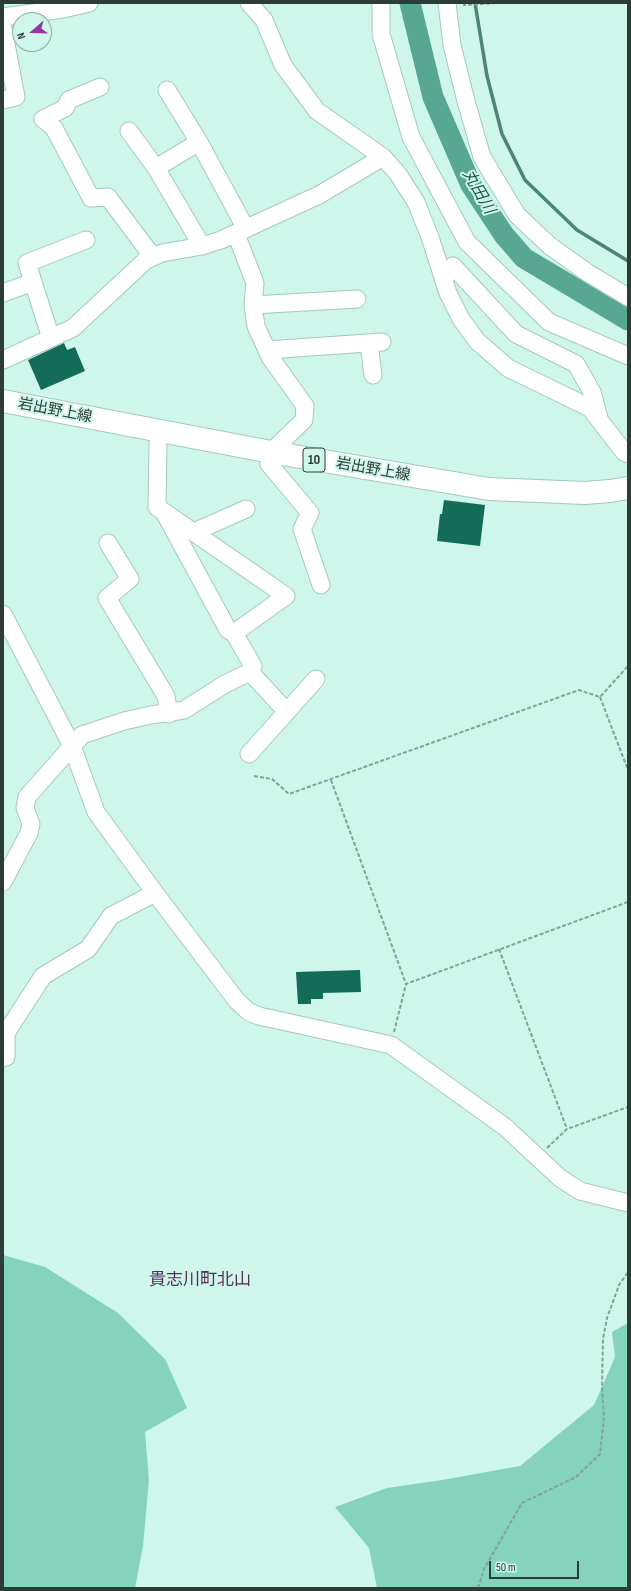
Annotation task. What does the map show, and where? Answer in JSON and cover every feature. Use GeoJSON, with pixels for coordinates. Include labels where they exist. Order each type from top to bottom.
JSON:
{"type":"FeatureCollection","features":[{"type":"Feature","properties":{"kind":"main road","name":"岩出野上線"},"geometry":{"type":"LineString","coordinates":[[3,401],[271,452],[489,489],[585,493],[628,488]]}},
{"type":"Feature","properties":{"kind":"street"},"geometry":{"type":"LineString","coordinates":[[3,100],[16,97],[4,18],[63,9],[89,3]]}},
{"type":"Feature","properties":{"kind":"street"},"geometry":{"type":"LineString","coordinates":[[249,3],[264,20],[282,65],[316,111],[383,158],[398,174],[416,202],[448,293],[461,319],[477,341],[508,368],[590,408],[624,452],[628,454]]}},
{"type":"Feature","properties":{"kind":"street"},"geometry":{"type":"LineString","coordinates":[[381,3],[381,34],[411,137],[467,242],[549,322],[628,356]]}},
{"type":"Feature","properties":{"kind":"street"},"geometry":{"type":"LineString","coordinates":[[446,3],[452,45],[482,157],[517,215],[550,246],[588,273],[628,296]]}},
{"type":"Feature","properties":{"kind":"street"},"geometry":{"type":"LineString","coordinates":[[100,87],[69,100],[65,108],[43,119],[54,128],[91,198],[108,197],[153,257]]}},
{"type":"Feature","properties":{"kind":"street"},"geometry":{"type":"LineString","coordinates":[[168,90],[199,142],[241,231],[256,283],[253,305],[256,326],[266,350],[305,406],[304,420],[271,452],[269,464],[310,513],[302,529],[321,585]]}},
{"type":"Feature","properties":{"kind":"street"},"geometry":{"type":"LineString","coordinates":[[129,131],[156,168],[202,246]]}},
{"type":"Feature","properties":{"kind":"street"},"geometry":{"type":"LineString","coordinates":[[156,168],[199,142]]}},
{"type":"Feature","properties":{"kind":"street"},"geometry":{"type":"LineString","coordinates":[[3,360],[73,328],[146,260],[162,253],[202,246],[221,240],[319,195],[383,158]]}},
{"type":"Feature","properties":{"kind":"street"},"geometry":{"type":"LineString","coordinates":[[51,338],[27,263],[86,240]]}},
{"type":"Feature","properties":{"kind":"street"},"geometry":{"type":"LineString","coordinates":[[443,279],[453,266],[516,334],[576,364],[592,392],[599,420]]}},
{"type":"Feature","properties":{"kind":"street"},"geometry":{"type":"LineString","coordinates":[[3,293],[33,282]]}},
{"type":"Feature","properties":{"kind":"street"},"geometry":{"type":"LineString","coordinates":[[253,305],[357,300]]}},
{"type":"Feature","properties":{"kind":"street"},"geometry":{"type":"LineString","coordinates":[[266,350],[375,342],[373,375]]}},
{"type":"Feature","properties":{"kind":"street"},"geometry":{"type":"LineString","coordinates":[[161,432],[158,443],[157,507],[286,596],[234,633]]}},
{"type":"Feature","properties":{"kind":"street"},"geometry":{"type":"LineString","coordinates":[[194,532],[246,509]]}},
{"type":"Feature","properties":{"kind":"street"},"geometry":{"type":"LineString","coordinates":[[3,882],[29,833],[31,824],[25,808],[27,797],[82,735],[151,715],[169,714],[184,710],[225,684],[250,672],[253,666],[234,633],[228,630],[164,512]]}},
{"type":"Feature","properties":{"kind":"street"},"geometry":{"type":"LineString","coordinates":[[108,544],[130,579],[107,598],[166,696],[169,714]]}},
{"type":"Feature","properties":{"kind":"street"},"geometry":{"type":"LineString","coordinates":[[3,614],[72,746],[96,812],[155,894],[236,1001],[249,1012],[259,1016],[391,1045],[505,1127],[560,1178],[580,1191],[628,1203]]}},
{"type":"Feature","properties":{"kind":"street"},"geometry":{"type":"LineString","coordinates":[[250,672],[287,712]]}},
{"type":"Feature","properties":{"kind":"street"},"geometry":{"type":"LineString","coordinates":[[249,754],[316,680]]}},
{"type":"Feature","properties":{"kind":"street"},"geometry":{"type":"LineString","coordinates":[[3,1058],[6,1057],[6,1033],[43,976],[88,949],[111,916],[155,894]]}},
{"type":"Feature","properties":{"kind":"path"},"geometry":{"type":"LineString","coordinates":[[464,4],[498,3]]}},
{"type":"Feature","properties":{"kind":"path"},"geometry":{"type":"LineString","coordinates":[[600,697],[628,666]]}},
{"type":"Feature","properties":{"kind":"path"},"geometry":{"type":"LineString","coordinates":[[254,776],[272,779],[289,794],[579,690],[600,697]]}},
{"type":"Feature","properties":{"kind":"path"},"geometry":{"type":"LineString","coordinates":[[600,697],[628,770]]}},
{"type":"Feature","properties":{"kind":"path"},"geometry":{"type":"LineString","coordinates":[[331,780],[406,984],[391,1045]]}},
{"type":"Feature","properties":{"kind":"path"},"geometry":{"type":"LineString","coordinates":[[406,984],[628,902]]}},
{"type":"Feature","properties":{"kind":"path"},"geometry":{"type":"LineString","coordinates":[[499,949],[567,1129]]}},
{"type":"Feature","properties":{"kind":"path"},"geometry":{"type":"LineString","coordinates":[[538,1157],[567,1129],[628,1107]]}},
{"type":"Feature","properties":{"kind":"path"},"geometry":{"type":"LineString","coordinates":[[478,1588],[484,1569],[522,1503],[576,1477],[600,1454],[604,1417],[602,1388],[603,1339],[607,1318],[619,1285],[628,1272]]}},
{"type":"Feature","properties":{"kind":"green space"},"geometry":{"type":"Polygon","coordinates":[[[3,1255],[45,1267],[118,1313],[165,1359],[187,1408],[145,1432],[149,1480],[143,1546],[135,1588],[3,1588],[3,1255]]]}},
{"type":"Feature","properties":{"kind":"green space"},"geometry":{"type":"Polygon","coordinates":[[[628,1323],[628,1588],[377,1588],[369,1548],[335,1507],[387,1488],[520,1466],[594,1405],[615,1357],[612,1332],[628,1323]]]}},
{"type":"Feature","properties":{"kind":"building"},"geometry":{"type":"Polygon","coordinates":[[[64,343],[67,350],[75,347],[85,371],[41,390],[28,360],[64,343]]]}},
{"type":"Feature","properties":{"kind":"building"},"geometry":{"type":"Polygon","coordinates":[[[444,500],[485,505],[480,546],[437,541],[440,514],[442,514],[444,500]]]}},
{"type":"Feature","properties":{"kind":"building"},"geometry":{"type":"Polygon","coordinates":[[[360,970],[361,992],[323,993],[323,999],[311,999],[311,1004],[298,1004],[296,972],[360,970]]]}},
{"type":"Feature","properties":{"kind":"waterway","name":"丸田川"},"geometry":{"type":"LineString","coordinates":[[410,3],[433,97],[471,185],[504,235],[524,258],[628,320]]}},
{"type":"Feature","properties":{"kind":"waterway"},"geometry":{"type":"LineString","coordinates":[[475,3],[487,76],[502,134],[525,180],[577,230],[628,261]]}},
{"type":"Feature","properties":{"kind":"district","name":"貴志川町北山"},"geometry":{"type":"Point","coordinates":[200,1281]}}]}
